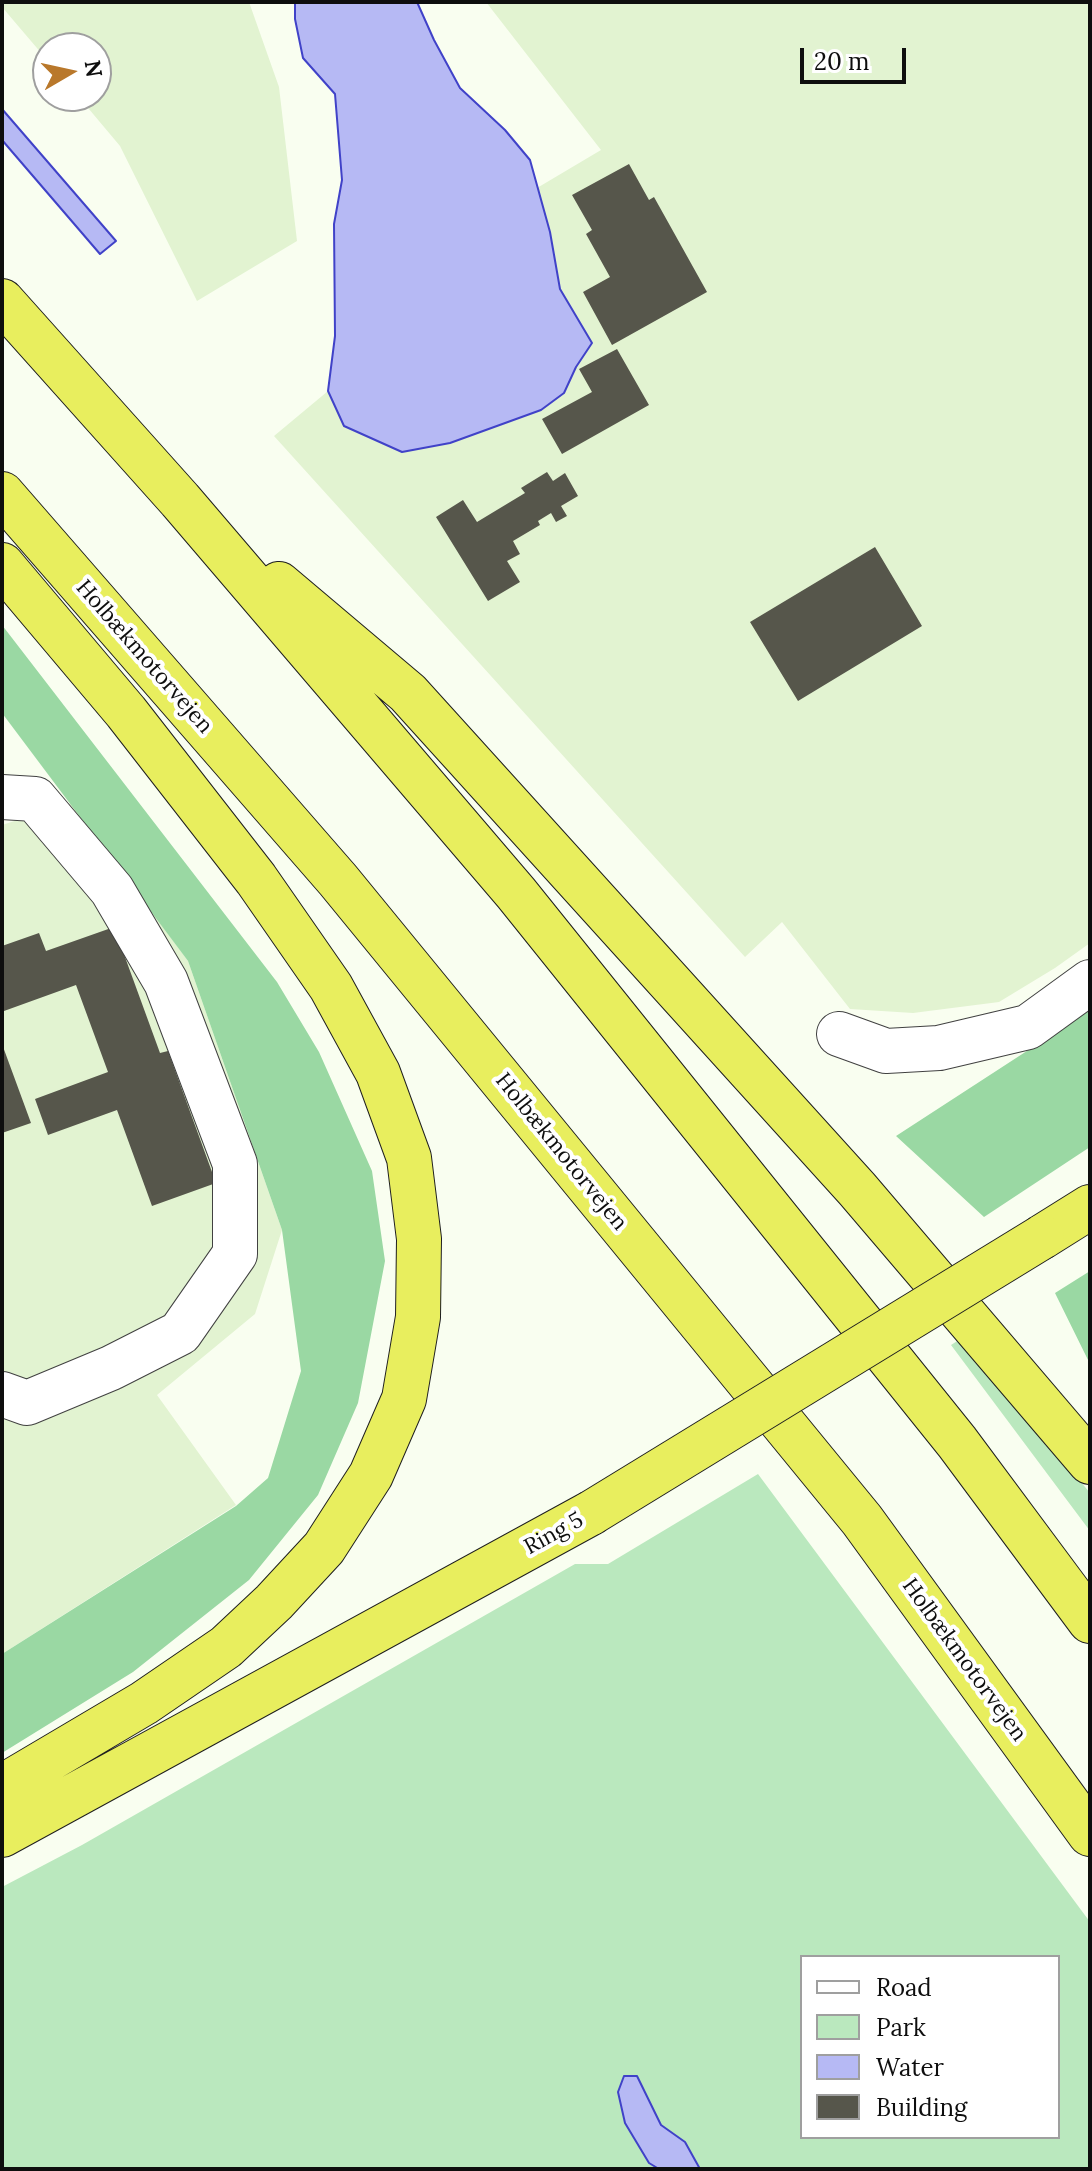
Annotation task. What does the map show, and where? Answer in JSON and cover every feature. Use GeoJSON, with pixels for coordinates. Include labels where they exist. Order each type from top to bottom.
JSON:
{"type":"FeatureCollection","features":[{"type":"Feature","properties":{"kind":"highway"},"geometry":{"type":"LineString","coordinates":[[2,301],[180,500],[516,893],[957,1442],[1090,1621]]}},
{"type":"Feature","properties":{"kind":"highway","name":"Holbækmotorvejen"},"geometry":{"type":"LineString","coordinates":[[2,494],[338,880],[862,1520],[1090,1834]]}},
{"type":"Feature","properties":{"kind":"highway"},"geometry":{"type":"LineString","coordinates":[[180,500],[408,693],[857,1189],[1090,1462]]}},
{"type":"Feature","properties":{"kind":"highway"},"geometry":{"type":"LineString","coordinates":[[2,565],[135,724],[256,879],[331,987],[378,1073],[409,1158],[419,1239],[418,1317],[404,1399],[371,1475],[324,1548],[274,1602],[226,1647],[144,1703],[2,1787]]}},
{"type":"Feature","properties":{"kind":"highway","name":"Ring 5"},"geometry":{"type":"LineString","coordinates":[[2,1835],[591,1513],[1090,1207]]}},
{"type":"Feature","properties":{"kind":"street"},"geometry":{"type":"LineString","coordinates":[[2,797],[35,799],[112,890],[166,982],[235,1164],[235,1254],[180,1333],[111,1368],[27,1403],[2,1394]]}},
{"type":"Feature","properties":{"kind":"street"},"geometry":{"type":"LineString","coordinates":[[839,1034],[886,1051],[939,1048],[1028,1027],[1090,982]]}},
{"type":"Feature","properties":{"kind":"green space"},"geometry":{"type":"Polygon","coordinates":[[[2,2],[249,2],[279,87],[297,241],[197,301],[120,146],[91,112],[112,112],[112,32],[32,32],[32,42],[2,7],[2,2]]]}},
{"type":"Feature","properties":{"kind":"green space"},"geometry":{"type":"Polygon","coordinates":[[[486,2],[1090,2],[1090,943],[999,1002],[913,1013],[850,1009],[782,922],[745,957],[274,436],[328,391],[344,426],[402,452],[450,443],[541,410],[564,393],[592,343],[560,289],[550,232],[537,188],[601,150],[486,2]]]}},
{"type":"Feature","properties":{"kind":"green space"},"geometry":{"type":"Polygon","coordinates":[[[2,625],[277,982],[319,1052],[372,1171],[385,1261],[358,1403],[318,1495],[249,1580],[133,1672],[2,1753],[2,1654],[236,1506],[268,1478],[301,1371],[282,1230],[188,961],[2,713],[2,625]]]}},
{"type":"Feature","properties":{"kind":"green space"},"geometry":{"type":"Polygon","coordinates":[[[71,803],[188,961],[282,1230],[255,1314],[157,1395],[236,1505],[2,1654],[2,825],[71,803]]]}},
{"type":"Feature","properties":{"kind":"green space"},"geometry":{"type":"Polygon","coordinates":[[[1090,1010],[1090,1147],[984,1217],[896,1136],[1090,1010]]]}},
{"type":"Feature","properties":{"kind":"green space"},"geometry":{"type":"Polygon","coordinates":[[[1090,1271],[1090,1364],[1055,1293],[1090,1271]]]}},
{"type":"Feature","properties":{"kind":"green space"},"geometry":{"type":"Polygon","coordinates":[[[962,1338],[1090,1493],[1090,1531],[951,1345],[962,1338]]]}},
{"type":"Feature","properties":{"kind":"green space"},"geometry":{"type":"Polygon","coordinates":[[[758,1474],[1090,1922],[1090,2169],[2,2169],[2,1887],[82,1845],[575,1564],[608,1564],[758,1474]]]}},
{"type":"Feature","properties":{"kind":"water"},"geometry":{"type":"Polygon","coordinates":[[[295,2],[417,2],[460,88],[505,130],[530,160],[550,232],[560,289],[592,343],[564,393],[541,410],[450,443],[402,452],[344,426],[328,391],[335,336],[334,224],[342,180],[335,94],[303,58],[295,19],[295,2]]]}},
{"type":"Feature","properties":{"kind":"water"},"geometry":{"type":"Polygon","coordinates":[[[2,109],[116,241],[100,254],[2,140],[2,109]]]}},
{"type":"Feature","properties":{"kind":"water"},"geometry":{"type":"Polygon","coordinates":[[[624,2076],[637,2076],[661,2125],[685,2142],[700,2169],[659,2169],[649,2163],[625,2123],[618,2092],[624,2076]]]}},
{"type":"Feature","properties":{"kind":"building"},"geometry":{"type":"Polygon","coordinates":[[[629,164],[649,200],[654,197],[707,292],[612,345],[583,292],[610,277],[586,234],[592,230],[572,195],[629,164]]]}},
{"type":"Feature","properties":{"kind":"building"},"geometry":{"type":"Polygon","coordinates":[[[617,349],[649,405],[562,454],[542,419],[592,392],[579,369],[617,349]]]}},
{"type":"Feature","properties":{"kind":"building"},"geometry":{"type":"Polygon","coordinates":[[[547,472],[553,481],[565,473],[578,496],[561,506],[567,516],[556,522],[551,513],[538,521],[540,525],[513,541],[520,554],[507,561],[520,582],[488,601],[436,517],[463,500],[477,522],[525,493],[521,488],[547,472]]]}},
{"type":"Feature","properties":{"kind":"building"},"geometry":{"type":"Polygon","coordinates":[[[875,547],[922,626],[798,701],[750,622],[875,547]]]}},
{"type":"Feature","properties":{"kind":"building"},"geometry":{"type":"Polygon","coordinates":[[[114,927],[160,1053],[168,1051],[216,1183],[152,1206],[117,1110],[48,1135],[35,1099],[108,1072],[76,985],[4,1011],[2,1006],[2,946],[39,933],[46,951],[114,927]]]}},
{"type":"Feature","properties":{"kind":"building"},"geometry":{"type":"Polygon","coordinates":[[[2,1044],[31,1123],[2,1133],[2,1044]]]}}]}
